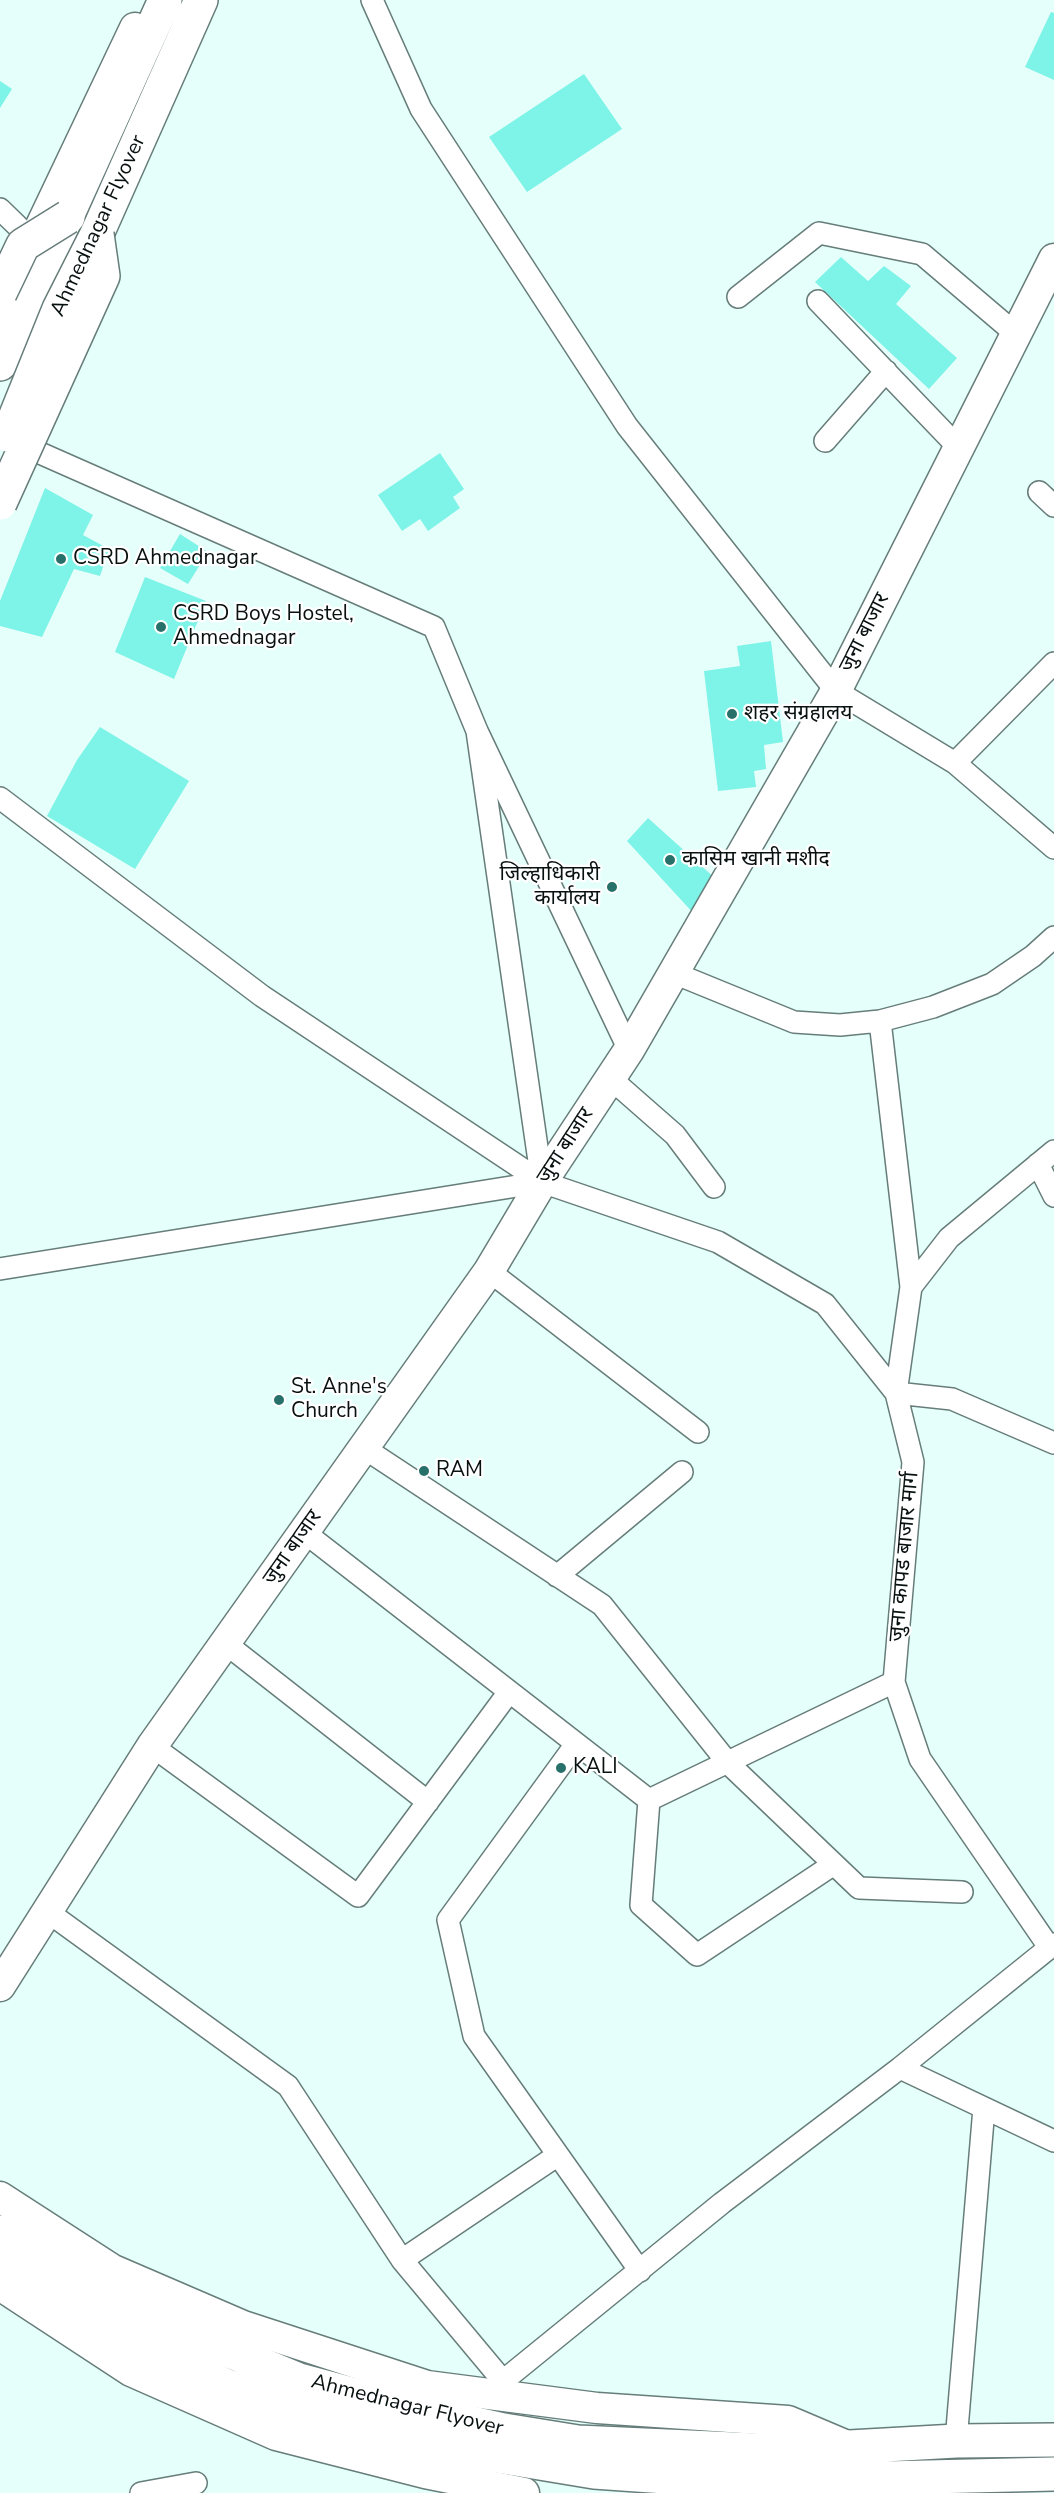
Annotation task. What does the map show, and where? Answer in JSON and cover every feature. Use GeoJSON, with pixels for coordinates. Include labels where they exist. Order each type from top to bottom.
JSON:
{"type":"FeatureCollection","features":[{"type":"Feature","properties":{"kind":"highway","name":"Ahmednagar Flyover"},"geometry":{"type":"LineString","coordinates":[[0,364],[165,0]]}},
{"type":"Feature","properties":{"kind":"highway","name":"Ahmednagar Flyover"},"geometry":{"type":"LineString","coordinates":[[6,444],[59,309],[97,234],[201,0]]}},
{"type":"Feature","properties":{"kind":"highway"},"geometry":{"type":"LineString","coordinates":[[0,293],[23,245],[68,217]]}},
{"type":"Feature","properties":{"kind":"highway"},"geometry":{"type":"LineString","coordinates":[[0,503],[104,276],[97,234]]}},
{"type":"Feature","properties":{"kind":"highway","name":"Ahmednagar Flyover"},"geometry":{"type":"LineString","coordinates":[[0,2232],[124,2307],[299,2380],[396,2406],[504,2430],[791,2474],[844,2479],[1054,2474]]}},
{"type":"Feature","properties":{"kind":"highway","name":"Ahmednagar Flyover"},"geometry":{"type":"LineString","coordinates":[[0,2266],[107,2332],[227,2386],[290,2410],[395,2438],[571,2469],[665,2477],[791,2474],[847,2446],[956,2441],[1054,2440]]}},
{"type":"Feature","properties":{"kind":"street"},"geometry":{"type":"LineString","coordinates":[[0,312],[148,0]]}},
{"type":"Feature","properties":{"kind":"street"},"geometry":{"type":"LineString","coordinates":[[0,483],[6,444],[218,0]]}},
{"type":"Feature","properties":{"kind":"street"},"geometry":{"type":"LineString","coordinates":[[372,0],[421,109],[627,426],[836,691],[955,763],[1054,848]]}},
{"type":"Feature","properties":{"kind":"street"},"geometry":{"type":"LineString","coordinates":[[0,209],[34,242]]}},
{"type":"Feature","properties":{"kind":"street"},"geometry":{"type":"LineString","coordinates":[[738,297],[819,233],[922,254],[1016,333]]}},
{"type":"Feature","properties":{"kind":"street","name":"जुना बाजार"},"geometry":{"type":"LineString","coordinates":[[0,1986],[152,1746],[489,1271],[542,1182],[629,1050],[836,691],[1054,259]]}},
{"type":"Feature","properties":{"kind":"street"},"geometry":{"type":"LineString","coordinates":[[818,301],[958,447]]}},
{"type":"Feature","properties":{"kind":"street"},"geometry":{"type":"LineString","coordinates":[[825,441],[886,371]]}},
{"type":"Feature","properties":{"kind":"street"},"geometry":{"type":"LineString","coordinates":[[6,444],[434,627],[477,731],[629,1050]]}},
{"type":"Feature","properties":{"kind":"street"},"geometry":{"type":"LineString","coordinates":[[955,763],[1054,663]]}},
{"type":"Feature","properties":{"kind":"street"},"geometry":{"type":"LineString","coordinates":[[477,731],[542,1182]]}},
{"type":"Feature","properties":{"kind":"street"},"geometry":{"type":"LineString","coordinates":[[0,798],[262,996],[542,1182],[718,1242],[825,1304],[897,1393],[952,1399],[1054,1443]]}},
{"type":"Feature","properties":{"kind":"street"},"geometry":{"type":"LineString","coordinates":[[674,973],[794,1022],[840,1025],[880,1022],[933,1007],[992,984],[1033,956],[1054,937]]}},
{"type":"Feature","properties":{"kind":"street","name":"जुना कापड बाजार मार्ग"},"geometry":{"type":"LineString","coordinates":[[880,1022],[911,1287],[897,1393],[913,1462],[894,1682],[920,1759],[1052,1946]]}},
{"type":"Feature","properties":{"kind":"street"},"geometry":{"type":"LineString","coordinates":[[610,1078],[675,1135],[714,1187]]}},
{"type":"Feature","properties":{"kind":"street"},"geometry":{"type":"LineString","coordinates":[[911,1287],[949,1238],[1054,1151]]}},
{"type":"Feature","properties":{"kind":"street"},"geometry":{"type":"LineString","coordinates":[[1038,1164],[1054,1196]]}},
{"type":"Feature","properties":{"kind":"street"},"geometry":{"type":"LineString","coordinates":[[0,1269],[542,1182]]}},
{"type":"Feature","properties":{"kind":"street"},"geometry":{"type":"LineString","coordinates":[[489,1271],[698,1432]]}},
{"type":"Feature","properties":{"kind":"street"},"geometry":{"type":"LineString","coordinates":[[364,1448],[602,1605],[728,1763],[859,1888],[962,1892]]}},
{"type":"Feature","properties":{"kind":"street"},"geometry":{"type":"LineString","coordinates":[[557,1576],[682,1472]]}},
{"type":"Feature","properties":{"kind":"street"},"geometry":{"type":"LineString","coordinates":[[304,1533],[649,1800]]}},
{"type":"Feature","properties":{"kind":"street"},"geometry":{"type":"LineString","coordinates":[[225,1643],[428,1802]]}},
{"type":"Feature","properties":{"kind":"street"},"geometry":{"type":"LineString","coordinates":[[649,1800],[894,1682]]}},
{"type":"Feature","properties":{"kind":"street"},"geometry":{"type":"LineString","coordinates":[[152,1746],[358,1896],[509,1692]]}},
{"type":"Feature","properties":{"kind":"street"},"geometry":{"type":"LineString","coordinates":[[576,1744],[448,1920],[474,2036],[640,2271]]}},
{"type":"Feature","properties":{"kind":"street"},"geometry":{"type":"LineString","coordinates":[[649,1800],[641,1905],[697,1955],[834,1864]]}},
{"type":"Feature","properties":{"kind":"street"},"geometry":{"type":"LineString","coordinates":[[48,1912],[288,2086],[402,2260],[501,2388]]}},
{"type":"Feature","properties":{"kind":"street"},"geometry":{"type":"LineString","coordinates":[[501,2388],[722,2203],[900,2068],[1052,1946]]}},
{"type":"Feature","properties":{"kind":"street"},"geometry":{"type":"LineString","coordinates":[[900,2068],[1054,2141]]}},
{"type":"Feature","properties":{"kind":"street"},"geometry":{"type":"LineString","coordinates":[[956,2441],[984,2108]]}},
{"type":"Feature","properties":{"kind":"street"},"geometry":{"type":"LineString","coordinates":[[402,2260],[558,2155]]}},
{"type":"Feature","properties":{"kind":"street"},"geometry":{"type":"LineString","coordinates":[[0,2197],[113,2271],[243,2326],[427,2386],[501,2388],[597,2408],[788,2421],[847,2446]]}},
{"type":"Feature","properties":{"kind":"street"},"geometry":{"type":"LineString","coordinates":[[0,2285],[131,2371],[276,2435],[425,2473],[524,2493]]}},
{"type":"Feature","properties":{"kind":"street"},"geometry":{"type":"LineString","coordinates":[[141,2493],[196,2483]]}},
{"type":"Feature","properties":{"kind":"building"},"geometry":{"type":"Polygon","coordinates":[[[1051,12],[1054,13],[1054,80],[1025,67],[1051,12]]]}},
{"type":"Feature","properties":{"kind":"building"},"geometry":{"type":"Polygon","coordinates":[[[584,74],[622,129],[527,192],[489,137],[584,74]]]}},
{"type":"Feature","properties":{"kind":"building"},"geometry":{"type":"Polygon","coordinates":[[[0,81],[12,89],[0,108],[0,81]]]}},
{"type":"Feature","properties":{"kind":"building"},"geometry":{"type":"Polygon","coordinates":[[[841,257],[868,281],[884,266],[911,286],[896,304],[957,358],[929,389],[815,282],[841,257]]]}},
{"type":"Feature","properties":{"kind":"building"},"geometry":{"type":"Polygon","coordinates":[[[440,453],[464,489],[453,497],[460,508],[428,531],[420,519],[402,531],[378,495],[440,453]]]}},
{"type":"Feature","properties":{"kind":"building","name":"CSRD Ahmednagar"},"geometry":{"type":"Polygon","coordinates":[[[45,488],[93,515],[83,535],[109,549],[100,576],[74,569],[42,637],[0,626],[0,601],[45,488]]]}},
{"type":"Feature","properties":{"kind":"building"},"geometry":{"type":"Polygon","coordinates":[[[180,534],[208,552],[188,584],[160,568],[180,534]]]}},
{"type":"Feature","properties":{"kind":"building","name":"CSRD Boys Hostel, Ahmednagar"},"geometry":{"type":"Polygon","coordinates":[[[145,577],[206,601],[174,679],[115,652],[145,577]]]}},
{"type":"Feature","properties":{"kind":"building"},"geometry":{"type":"Polygon","coordinates":[[[771,641],[783,742],[764,745],[766,769],[754,771],[756,787],[718,791],[704,671],[740,666],[737,646],[771,641]]]}},
{"type":"Feature","properties":{"kind":"building"},"geometry":{"type":"Polygon","coordinates":[[[100,727],[189,781],[135,869],[47,816],[77,760],[100,727]]]}},
{"type":"Feature","properties":{"kind":"building","name":"कासिम खानी मशीद"},"geometry":{"type":"Polygon","coordinates":[[[648,818],[717,880],[695,915],[627,841],[648,818]]]}},
{"type":"Feature","properties":{"kind":"place","name":"CSRD Ahmednagar"},"geometry":{"type":"Point","coordinates":[61,559]}},
{"type":"Feature","properties":{"kind":"place","name":"CSRD Boys Hostel, Ahmednagar"},"geometry":{"type":"Point","coordinates":[161,627]}},
{"type":"Feature","properties":{"kind":"place","name":"शहर संग्रहालय"},"geometry":{"type":"Point","coordinates":[732,714]}},
{"type":"Feature","properties":{"kind":"place","name":"कासिम खानी मशीद"},"geometry":{"type":"Point","coordinates":[670,860]}},
{"type":"Feature","properties":{"kind":"place","name":"जिल्हाधिकारी कार्यालय"},"geometry":{"type":"Point","coordinates":[612,887]}},
{"type":"Feature","properties":{"kind":"place","name":"St. Anne's Church"},"geometry":{"type":"Point","coordinates":[279,1400]}},
{"type":"Feature","properties":{"kind":"place","name":"RAM"},"geometry":{"type":"Point","coordinates":[424,1471]}},
{"type":"Feature","properties":{"kind":"place","name":"KALI"},"geometry":{"type":"Point","coordinates":[561,1768]}}]}
